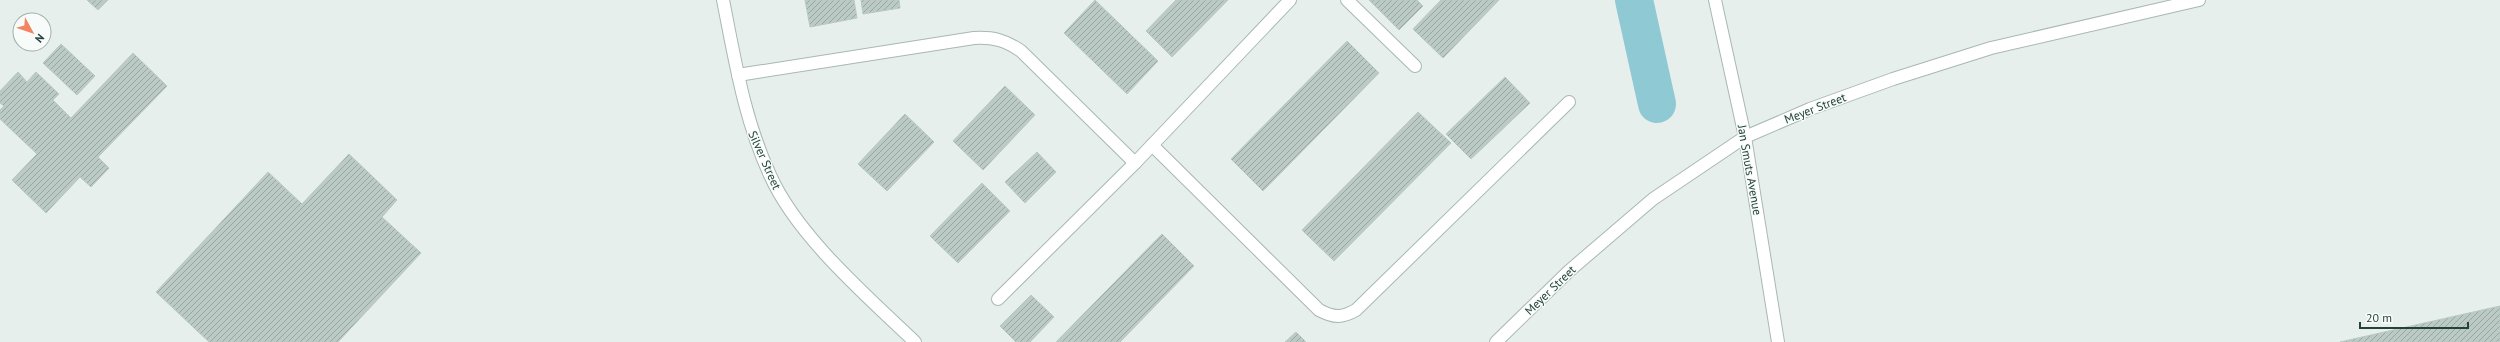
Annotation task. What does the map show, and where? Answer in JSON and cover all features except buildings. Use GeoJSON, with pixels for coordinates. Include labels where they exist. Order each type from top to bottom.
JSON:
{"type":"FeatureCollection","features":[{"type":"Feature","properties":{"kind":"street","name":"Silver Street"},"geometry":{"type":"LineString","coordinates":[[723,0],[746,114],[770,176],[790,210],[818,245],[914,342]]}},
{"type":"Feature","properties":{"kind":"street"},"geometry":{"type":"LineString","coordinates":[[998,299],[1135,163],[1290,0]]}},
{"type":"Feature","properties":{"kind":"street"},"geometry":{"type":"LineString","coordinates":[[1347,0],[1415,66]]}},
{"type":"Feature","properties":{"kind":"street","name":"Jan Smuts Avenue"},"geometry":{"type":"LineString","coordinates":[[1715,0],[1744,137],[1778,342]]}},
{"type":"Feature","properties":{"kind":"street","name":"Meyer Street"},"geometry":{"type":"LineString","coordinates":[[1496,342],[1569,271],[1653,199],[1744,137],[1810,109],[1893,79],[1991,48],[2199,0]]}},
{"type":"Feature","properties":{"kind":"street"},"geometry":{"type":"LineString","coordinates":[[738,75],[974,38],[991,37],[1007,41],[1021,51],[1135,163]]}},
{"type":"Feature","properties":{"kind":"street"},"geometry":{"type":"LineString","coordinates":[[1152,145],[1319,310],[1331,316],[1344,316],[1356,310],[1568,102]]}},
{"type":"Feature","properties":{"kind":"waterway"},"geometry":{"type":"LineString","coordinates":[[1634,0],[1657,104]]}}]}
